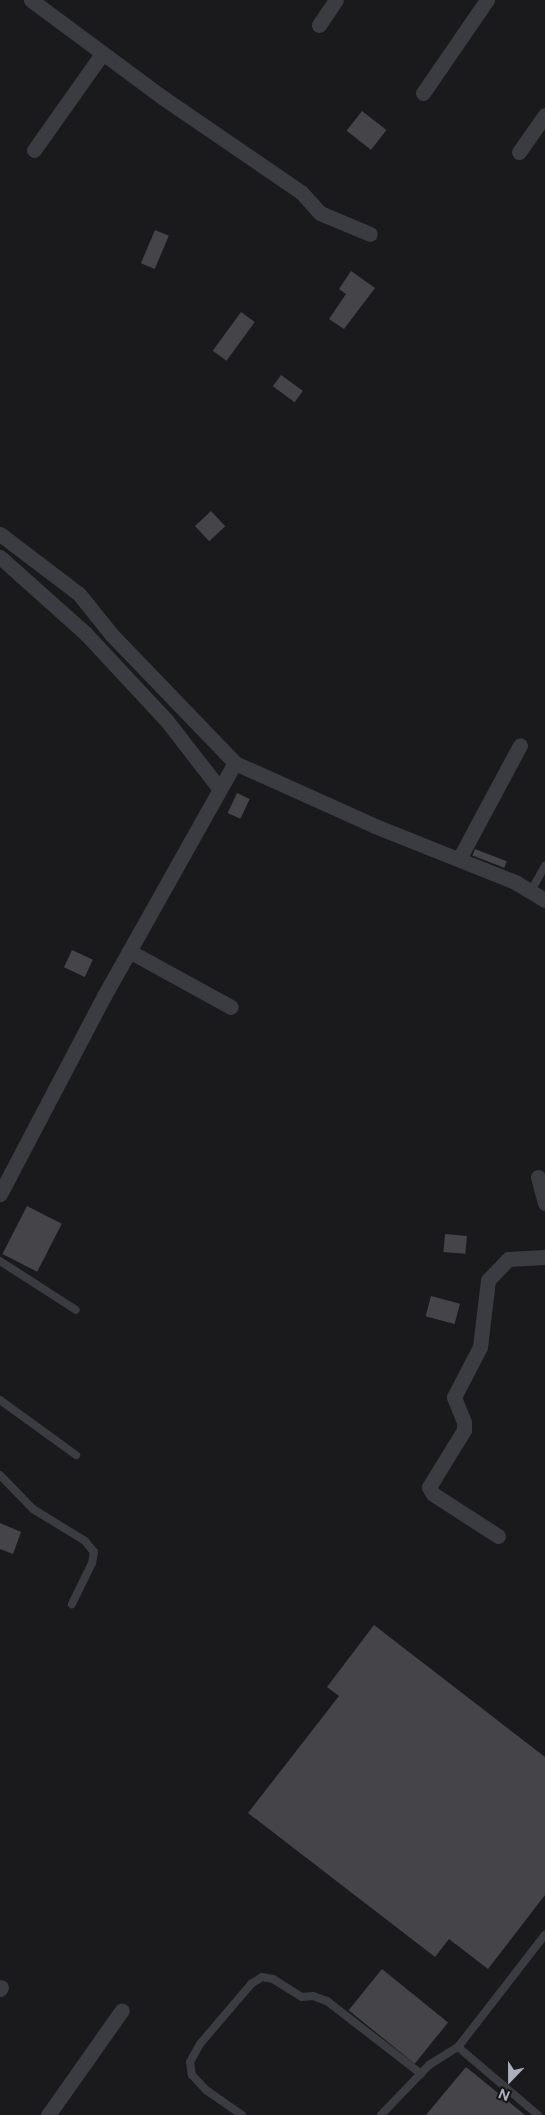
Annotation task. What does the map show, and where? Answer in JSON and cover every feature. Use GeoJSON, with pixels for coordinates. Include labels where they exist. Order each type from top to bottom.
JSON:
{"type":"FeatureCollection","features":[{"type":"Feature","properties":{"kind":"street"},"geometry":{"type":"LineString","coordinates":[[30,0],[102,54],[301,192],[320,213],[370,234]]}},
{"type":"Feature","properties":{"kind":"street"},"geometry":{"type":"LineString","coordinates":[[319,25],[336,0]]}},
{"type":"Feature","properties":{"kind":"street"},"geometry":{"type":"LineString","coordinates":[[423,93],[487,0]]}},
{"type":"Feature","properties":{"kind":"street"},"geometry":{"type":"LineString","coordinates":[[34,150],[102,54]]}},
{"type":"Feature","properties":{"kind":"street"},"geometry":{"type":"LineString","coordinates":[[519,152],[545,115]]}},
{"type":"Feature","properties":{"kind":"street"},"geometry":{"type":"LineString","coordinates":[[0,534],[79,594],[154,680],[228,773]]}},
{"type":"Feature","properties":{"kind":"street"},"geometry":{"type":"LineString","coordinates":[[0,556],[86,634],[167,721],[228,773],[375,826],[459,860],[530,891],[545,900]]}},
{"type":"Feature","properties":{"kind":"street"},"geometry":{"type":"LineString","coordinates":[[459,860],[520,745]]}},
{"type":"Feature","properties":{"kind":"street"},"geometry":{"type":"LineString","coordinates":[[0,1194],[129,951],[228,773]]}},
{"type":"Feature","properties":{"kind":"street"},"geometry":{"type":"LineString","coordinates":[[129,951],[231,1007]]}},
{"type":"Feature","properties":{"kind":"street"},"geometry":{"type":"LineString","coordinates":[[538,1177],[545,1203]]}},
{"type":"Feature","properties":{"kind":"street"},"geometry":{"type":"LineString","coordinates":[[498,1536],[433,1494],[429,1487],[464,1430],[464,1422],[454,1397],[480,1347],[488,1280],[508,1260],[545,1257]]}},
{"type":"Feature","properties":{"kind":"street"},"geometry":{"type":"LineString","coordinates":[[48,2115],[122,2010]]}},
{"type":"Feature","properties":{"kind":"lane"},"geometry":{"type":"LineString","coordinates":[[530,891],[545,866]]}},
{"type":"Feature","properties":{"kind":"lane"},"geometry":{"type":"LineString","coordinates":[[0,1261],[76,1310]]}},
{"type":"Feature","properties":{"kind":"lane"},"geometry":{"type":"LineString","coordinates":[[0,1400],[76,1455]]}},
{"type":"Feature","properties":{"kind":"lane"},"geometry":{"type":"LineString","coordinates":[[0,1475],[34,1509],[85,1541],[94,1552],[92,1563],[72,1604]]}},
{"type":"Feature","properties":{"kind":"lane"},"geometry":{"type":"LineString","coordinates":[[381,2115],[420,2074],[458,2047],[545,1935]]}},
{"type":"Feature","properties":{"kind":"lane"},"geometry":{"type":"LineString","coordinates":[[242,2115],[206,2090],[192,2076],[190,2062],[200,2044],[251,1984],[262,1977],[273,1979],[302,1997],[313,1996],[327,2000],[420,2074]]}},
{"type":"Feature","properties":{"kind":"lane"},"geometry":{"type":"LineString","coordinates":[[458,2047],[538,2115]]}},
{"type":"Feature","properties":{"kind":"building"},"geometry":{"type":"Polygon","coordinates":[[[362,111],[386,130],[371,150],[347,131],[362,111]]]}},
{"type":"Feature","properties":{"kind":"building"},"geometry":{"type":"Polygon","coordinates":[[[155,230],[169,236],[155,269],[141,263],[155,230]]]}},
{"type":"Feature","properties":{"kind":"building"},"geometry":{"type":"Polygon","coordinates":[[[351,271],[375,288],[344,329],[329,319],[346,294],[339,289],[351,271]]]}},
{"type":"Feature","properties":{"kind":"building"},"geometry":{"type":"Polygon","coordinates":[[[241,312],[255,322],[227,361],[213,351],[241,312]]]}},
{"type":"Feature","properties":{"kind":"building"},"geometry":{"type":"Polygon","coordinates":[[[281,375],[303,391],[295,402],[273,386],[281,375]]]}},
{"type":"Feature","properties":{"kind":"building"},"geometry":{"type":"Polygon","coordinates":[[[211,511],[225,526],[209,541],[195,526],[211,511]]]}},
{"type":"Feature","properties":{"kind":"building"},"geometry":{"type":"Polygon","coordinates":[[[237,793],[250,799],[240,819],[228,813],[237,793]]]}},
{"type":"Feature","properties":{"kind":"building"},"geometry":{"type":"Polygon","coordinates":[[[475,849],[507,861],[504,868],[472,856],[475,849]]]}},
{"type":"Feature","properties":{"kind":"building"},"geometry":{"type":"Polygon","coordinates":[[[72,950],[93,960],[85,977],[64,967],[72,950]]]}},
{"type":"Feature","properties":{"kind":"building"},"geometry":{"type":"Polygon","coordinates":[[[27,1206],[62,1224],[37,1272],[2,1254],[27,1206]]]}},
{"type":"Feature","properties":{"kind":"building"},"geometry":{"type":"Polygon","coordinates":[[[445,1234],[467,1236],[465,1254],[443,1252],[445,1234]]]}},
{"type":"Feature","properties":{"kind":"building"},"geometry":{"type":"Polygon","coordinates":[[[431,1296],[460,1304],[455,1324],[426,1316],[431,1296]]]}},
{"type":"Feature","properties":{"kind":"building"},"geometry":{"type":"Polygon","coordinates":[[[0,1523],[21,1532],[13,1554],[0,1549],[0,1523]]]}},
{"type":"Feature","properties":{"kind":"building"},"geometry":{"type":"Polygon","coordinates":[[[374,1625],[545,1757],[545,1895],[488,1969],[449,1939],[435,1957],[248,1813],[339,1696],[327,1687],[374,1625]]]}},
{"type":"Feature","properties":{"kind":"building"},"geometry":{"type":"Polygon","coordinates":[[[382,1969],[448,2022],[415,2064],[349,2010],[382,1969]]]}},
{"type":"Feature","properties":{"kind":"building"},"geometry":{"type":"Polygon","coordinates":[[[466,2067],[525,2115],[426,2115],[466,2067]]]}}]}
